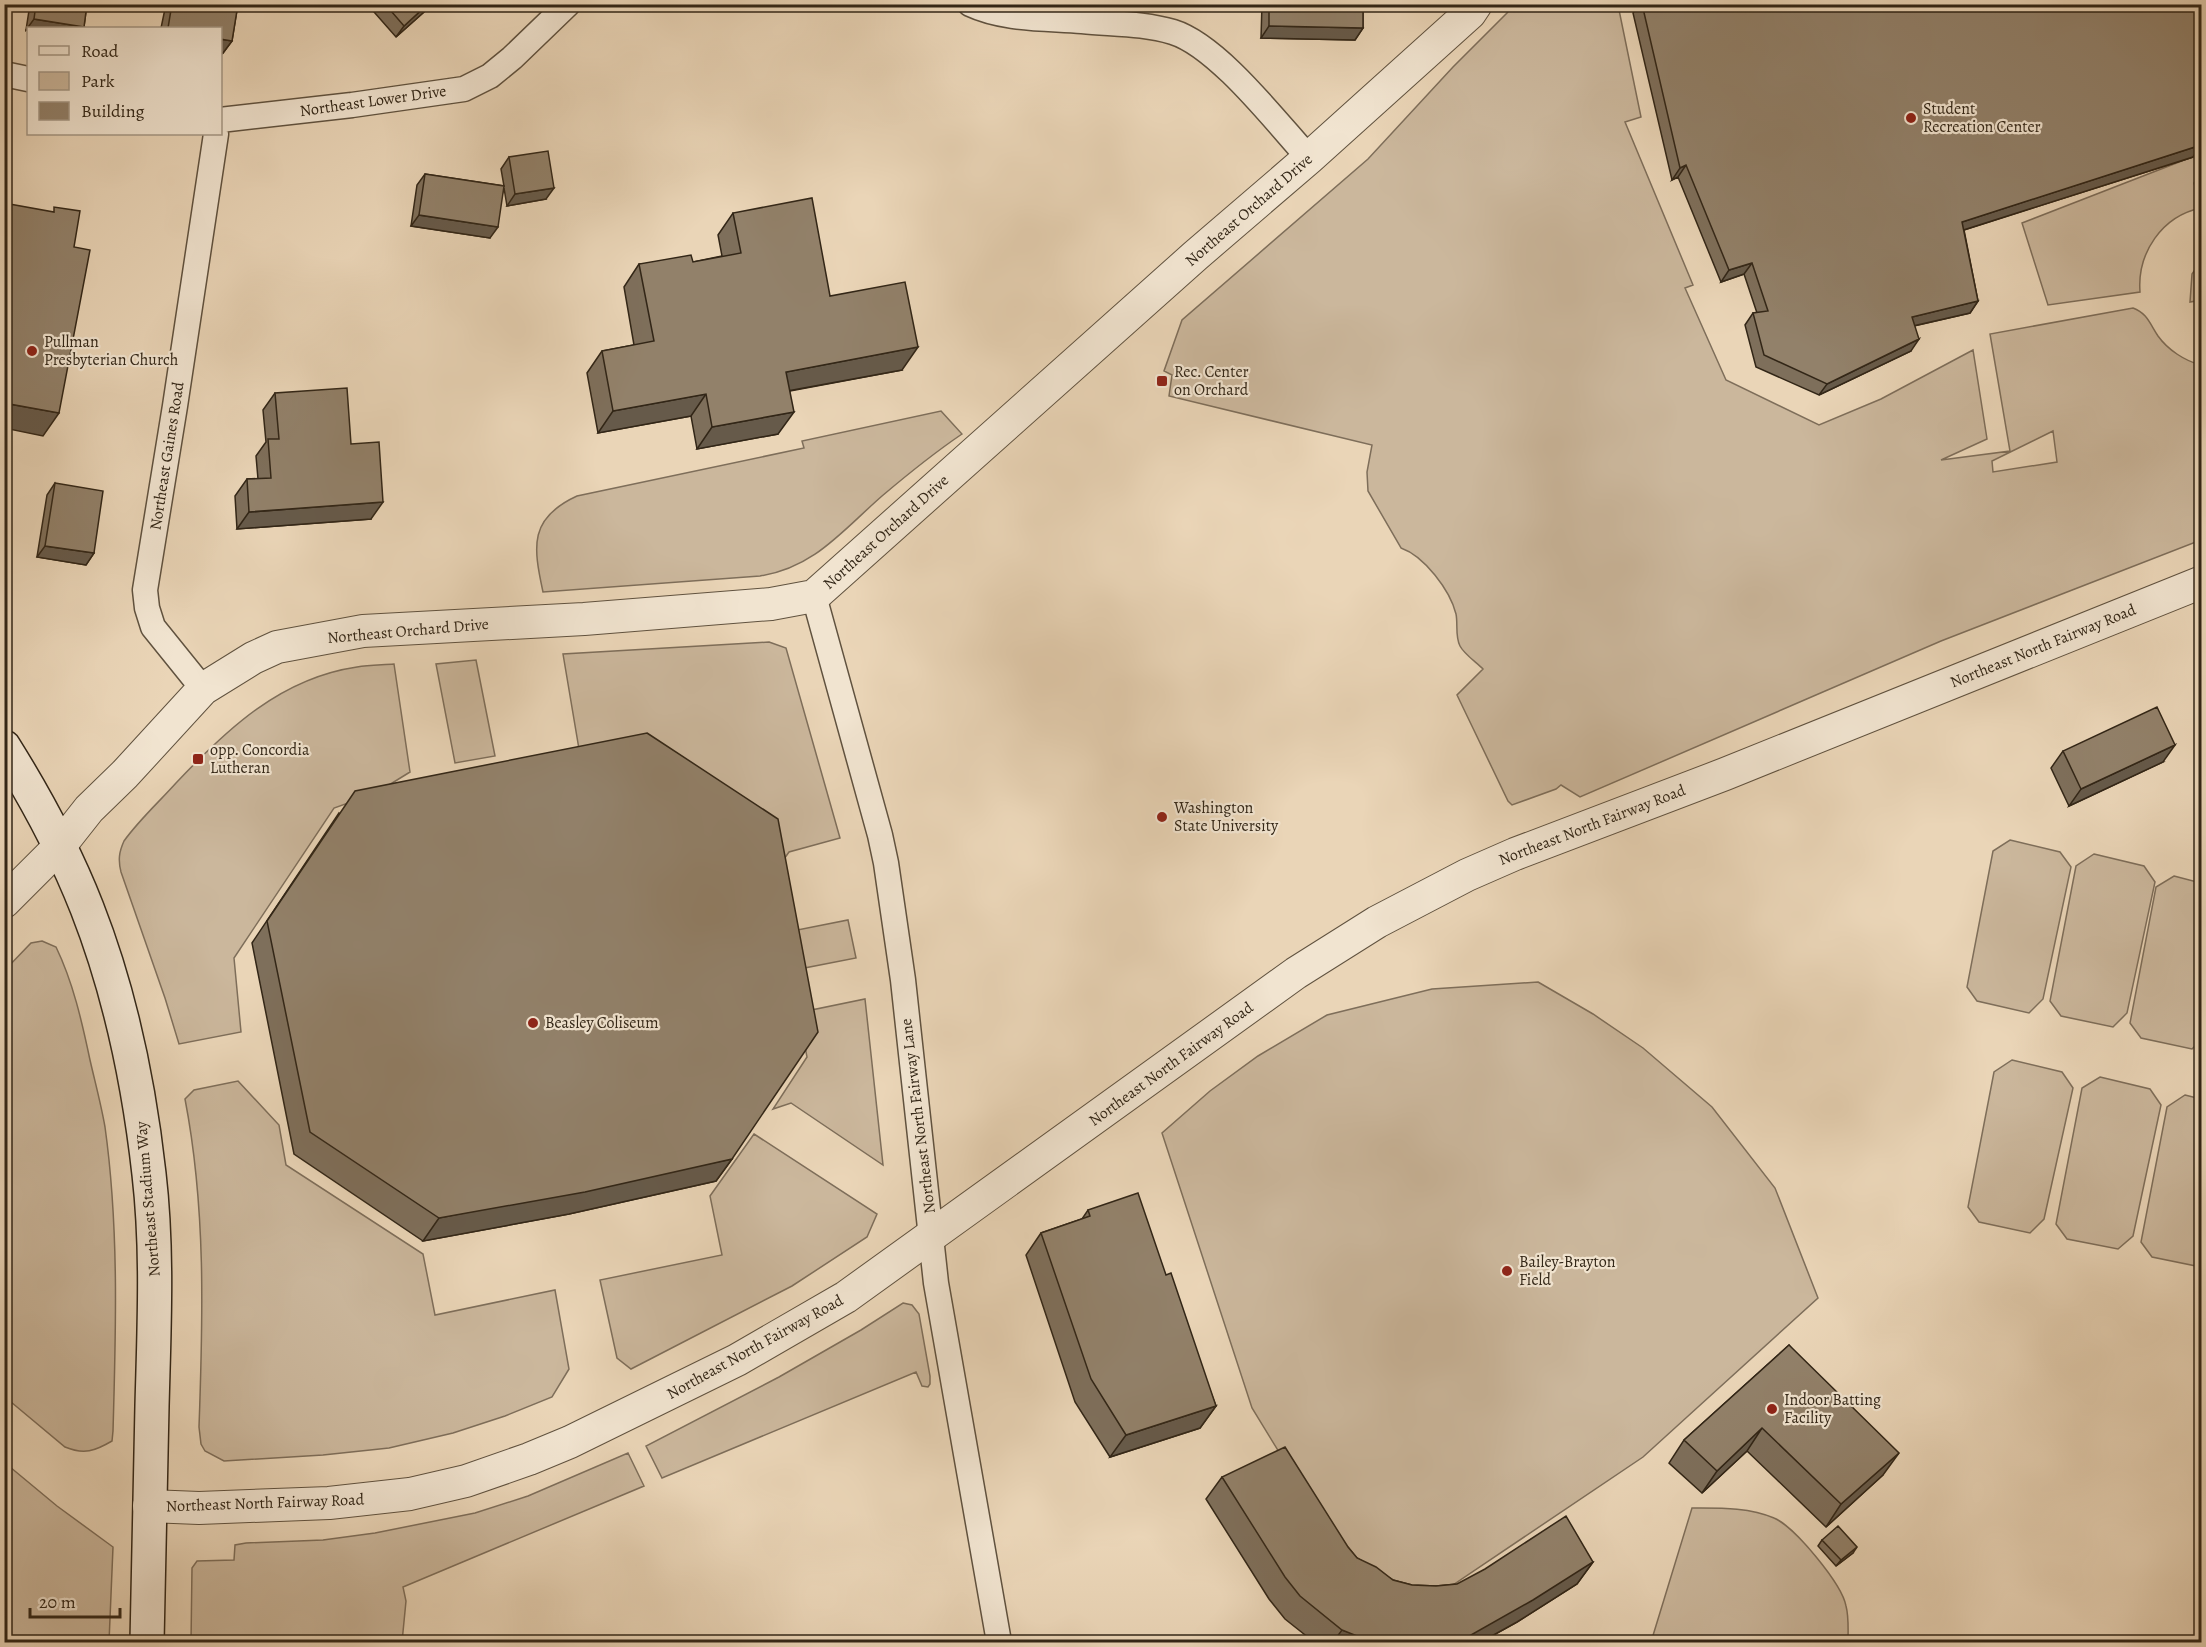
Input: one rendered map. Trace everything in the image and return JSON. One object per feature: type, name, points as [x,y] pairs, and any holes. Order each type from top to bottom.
[{"type":"main road","name":"Northeast Stadium Way","points":[[4,747],[29,786],[87,908],[113,987],[143,1126],[150,1176],[156,1276],[147,1642]]},
{"type":"street","name":"Northeast Lower Drive","points":[[222,120],[352,105],[464,88],[490,76],[568,4]]},
{"type":"street","points":[[970,4],[987,12],[1015,16],[1136,26],[1174,33],[1208,51],[1309,158]]},
{"type":"street","name":"Northeast Orchard Drive","points":[[4,902],[59,847],[89,809],[125,774],[203,689],[253,658],[277,647],[363,631],[771,604],[814,596],[1195,256],[1309,158],[1470,13],[1476,4]]},
{"type":"street","points":[[4,74],[27,79]]},
{"type":"street","name":"Northeast Gaines Road","points":[[203,689],[153,627],[147,608],[145,590],[216,135]]},
{"type":"street","name":"Northeast North Fairway Road","points":[[149,1506],[199,1508],[329,1503],[410,1494],[466,1481],[570,1442],[737,1360],[846,1297],[1296,973],[1377,922],[1467,875],[1515,854],[1725,774],[2202,582]]},
{"type":"street","name":"Northeast North Fairway Lane","points":[[814,596],[886,863],[903,980],[933,1236],[936,1283],[999,1642]]},
{"type":"green space","points":[[1514,4],[1618,5],[1641,117],[1625,122],[1693,285],[1685,288],[1726,380],[1819,425],[1881,399],[1973,350],[1987,439],[1941,460],[2010,451],[1990,334],[2133,308],[2145,316],[2158,336],[2172,350],[2183,358],[2201,365],[2201,540],[1941,641],[1580,797],[1561,785],[1556,789],[1512,805],[1457,695],[1483,669],[1460,646],[1456,614],[1442,585],[1427,566],[1410,552],[1401,548],[1368,491],[1367,472],[1372,445],[1169,396],[1172,375],[1164,371],[1182,320],[1368,159],[1453,67]],"holes":[[[2053,431],[2057,462],[1993,472],[1992,461]]]},
{"type":"green space","points":[[2201,143],[2201,181],[2194,183],[2201,208],[2175,219],[2155,238],[2143,264],[2140,292],[2048,305],[2022,223],[2192,157],[2189,147]]},
{"type":"green space","points":[[2201,261],[2201,300],[2190,302],[2192,274]]},
{"type":"green space","points":[[941,411],[962,434],[882,496],[827,546],[796,565],[760,576],[543,592],[537,561],[538,535],[550,514],[577,496],[804,448],[802,441]]},
{"type":"green space","points":[[769,642],[786,648],[840,838],[789,852],[770,879],[579,749],[563,654]]},
{"type":"green space","points":[[476,660],[495,756],[455,763],[436,664]]},
{"type":"green space","points":[[394,664],[410,772],[376,793],[334,808],[234,958],[241,1032],[179,1044],[121,872],[120,856],[124,841],[195,763],[257,709],[304,682],[329,673],[362,666]]},
{"type":"green space","points":[[2010,840],[2060,852],[2071,867],[2043,999],[2029,1013],[1977,1001],[1967,987],[1993,851]]},
{"type":"green space","points":[[2094,854],[2144,866],[2155,882],[2127,1013],[2113,1027],[2061,1016],[2050,1001],[2076,866]]},
{"type":"green space","points":[[2174,876],[2201,883],[2201,1040],[2192,1049],[2141,1038],[2130,1023],[2156,887]]},
{"type":"green space","points":[[848,920],[856,958],[794,970],[787,932]]},
{"type":"green space","points":[[42,941],[56,947],[72,988],[80,1017],[102,1110],[113,1202],[115,1355],[112,1441],[95,1449],[84,1451],[65,1447],[5,1397],[5,970],[31,943]]},
{"type":"green space","name":"Bailey-Brayton Field","points":[[1538,982],[1593,1014],[1643,1048],[1712,1107],[1775,1188],[1818,1298],[1643,1457],[1438,1595],[1355,1576],[1252,1408],[1162,1133],[1210,1091],[1258,1056],[1327,1015],[1432,989]]},
{"type":"green space","points":[[865,999],[883,1165],[791,1103],[773,1109],[807,1057],[800,1020],[802,1012]]},
{"type":"green space","points":[[2012,1060],[2062,1072],[2073,1088],[2044,1219],[2030,1233],[1979,1222],[1968,1207],[1994,1072]]},
{"type":"green space","points":[[2100,1077],[2150,1089],[2161,1105],[2133,1236],[2118,1249],[2067,1239],[2056,1224],[2082,1088]]},
{"type":"green space","points":[[238,1081],[279,1125],[286,1165],[423,1254],[435,1315],[555,1290],[569,1369],[552,1397],[453,1433],[389,1448],[224,1461],[205,1451],[201,1444],[199,1427],[202,1304],[200,1222],[192,1140],[185,1099],[194,1090]]},
{"type":"green space","points":[[2185,1095],[2201,1099],[2201,1267],[2152,1257],[2141,1242],[2167,1107]]},
{"type":"green space","points":[[754,1134],[877,1214],[867,1237],[792,1286],[631,1369],[617,1358],[600,1280],[722,1255],[710,1196]]},
{"type":"green space","points":[[903,1303],[912,1305],[919,1314],[930,1376],[928,1387],[922,1386],[916,1372],[662,1478],[646,1446],[779,1377]]},
{"type":"green space","points":[[628,1453],[644,1486],[403,1587],[406,1601],[402,1642],[191,1642],[192,1568],[197,1561],[234,1560],[235,1545],[246,1543],[323,1540],[375,1533],[475,1513],[528,1496]]},
{"type":"green space","points":[[4,1462],[57,1506],[113,1547],[109,1642],[5,1642]]},
{"type":"green space","points":[[1692,1508],[1754,1512],[1783,1523],[1816,1557],[1843,1596],[1848,1615],[1848,1642],[1651,1642]]},
{"type":"building","points":[[36,4],[87,4],[84,27],[34,19]]},
{"type":"building","points":[[172,4],[238,4],[232,41],[222,39],[222,27],[168,27]]},
{"type":"building","points":[[385,4],[428,4],[404,26]]},
{"type":"building","points":[[1269,4],[1363,4],[1363,28],[1269,26]]},
{"type":"building","name":"Student Recreation Center","points":[[1642,4],[2202,4],[2202,134],[2197,136],[2201,145],[1962,222],[1978,301],[1912,317],[1919,339],[1827,384],[1764,355],[1753,313],[1768,311],[1752,263],[1729,270],[1686,165],[1680,168]]},
{"type":"building","points":[[548,151],[554,188],[515,194],[509,157]]},
{"type":"building","points":[[425,174],[504,186],[498,227],[419,215]]},
{"type":"building","points":[[812,198],[830,296],[905,282],[918,347],[786,372],[794,412],[712,427],[706,394],[613,411],[602,351],[654,341],[639,264],[691,255],[693,262],[741,253],[733,213]]},
{"type":"building","name":"Pullman Presbyterian Church","points":[[4,203],[54,212],[54,207],[80,211],[74,247],[90,250],[59,413],[4,403]]},
{"type":"building","points":[[347,388],[351,444],[379,442],[383,502],[249,512],[247,479],[271,478],[268,439],[279,439],[275,393]]},
{"type":"building","points":[[55,483],[103,491],[94,553],[45,546]]},
{"type":"building","points":[[2157,707],[2175,745],[2081,789],[2063,751]]},
{"type":"building","name":"Beasley Coliseum","points":[[647,733],[778,819],[818,1032],[732,1159],[585,1192],[439,1218],[310,1132],[267,921],[355,791]]},
{"type":"building","points":[[1138,1193],[1166,1275],[1171,1273],[1216,1406],[1126,1435],[1091,1379],[1041,1233],[1090,1216],[1088,1210]]},
{"type":"building","name":"Indoor Batting Facility","points":[[1789,1345],[1899,1453],[1841,1504],[1762,1428],[1717,1471],[1684,1440]]},
{"type":"building","points":[[1285,1447],[1348,1547],[1357,1558],[1376,1567],[1393,1580],[1412,1585],[1457,1584],[1485,1569],[1566,1516],[1593,1562],[1533,1600],[1464,1639],[1445,1642],[1382,1642],[1362,1638],[1342,1630],[1300,1596],[1285,1577],[1222,1477]]},
{"type":"building","points":[[1838,1526],[1857,1547],[1841,1560],[1822,1540]]},
{"type":"place","name":"Student Recreation Center","points":[[1911,118]]},
{"type":"place","name":"Pullman Presbyterian Church","points":[[32,351]]},
{"type":"place","name":"Rec. Center on Orchard","points":[[1162,381]]},
{"type":"place","name":"opp. Concordia Lutheran","points":[[198,759]]},
{"type":"place","name":"Washington State University","points":[[1162,817]]},
{"type":"place","name":"Beasley Coliseum","points":[[533,1023]]},
{"type":"place","name":"Bailey-Brayton Field","points":[[1507,1271]]},
{"type":"place","name":"Indoor Batting Facility","points":[[1772,1409]]}]
